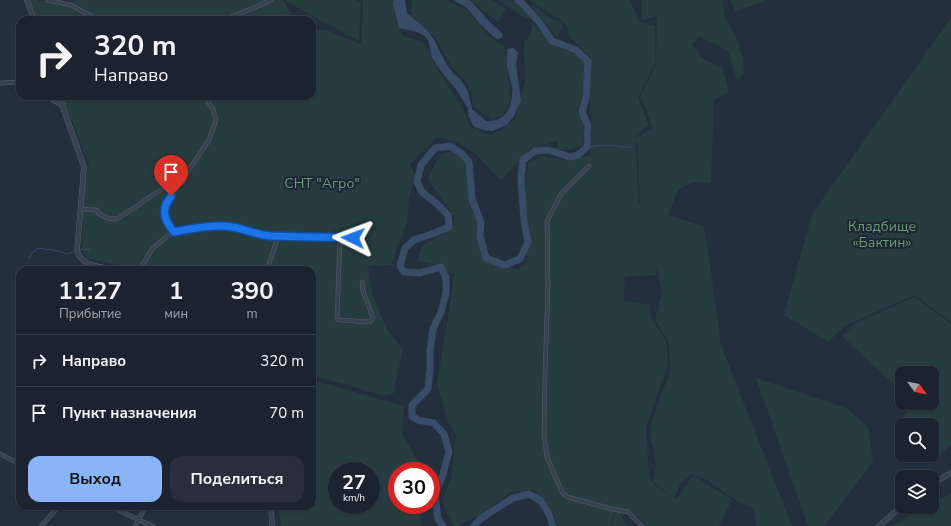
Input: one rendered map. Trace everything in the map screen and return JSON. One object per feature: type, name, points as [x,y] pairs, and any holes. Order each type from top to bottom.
[{"type":"street","points":[[27,0],[33,16]]},
{"type":"street","points":[[47,0],[71,5],[91,16]]},
{"type":"street","points":[[233,16],[271,0]]},
{"type":"street","points":[[0,83],[16,82]]},
{"type":"street","points":[[52,100],[63,106]]},
{"type":"street","points":[[61,100],[84,167],[77,250],[83,260],[96,266]]},
{"type":"street","points":[[174,232],[165,215],[166,206],[209,140],[216,120],[213,109],[207,100]]},
{"type":"street","points":[[589,166],[561,194],[547,221],[548,286],[544,435],[547,458],[562,492],[567,497],[628,512],[642,526]]},
{"type":"street","points":[[81,208],[97,210],[98,213],[107,218],[119,218],[188,171]]},
{"type":"street","points":[[142,266],[153,248],[174,232],[187,230],[212,227],[231,227],[259,234],[277,236],[353,238]]},
{"type":"street","points":[[268,266],[277,236]]},
{"type":"street","points":[[340,238],[337,319],[370,322],[372,320],[373,318],[363,291],[362,282]]},
{"type":"street","points":[[0,454],[16,462]]},
{"type":"street","points":[[939,480],[951,473]]},
{"type":"street","points":[[41,526],[55,510]]},
{"type":"street","points":[[118,510],[153,526]]},
{"type":"street","points":[[135,526],[144,510]]},
{"type":"street","points":[[270,510],[272,526]]},
{"type":"street","points":[[878,526],[895,512]]},
{"type":"green space","points":[[38,0],[68,6],[75,0],[283,0],[293,16],[35,16],[30,1]]},
{"type":"green space","points":[[284,0],[356,0],[361,3],[359,41],[316,17],[316,16],[313,16]]},
{"type":"green space","name":"СНТ \"Агро\"","points":[[362,0],[394,0],[395,19],[402,35],[425,44],[436,67],[463,109],[471,127],[490,135],[503,129],[516,118],[525,81],[524,43],[530,35],[532,23],[559,49],[575,52],[585,62],[584,97],[576,110],[586,127],[582,145],[570,150],[556,149],[558,141],[530,148],[501,181],[477,155],[459,143],[437,137],[410,164],[415,176],[409,198],[407,224],[391,265],[368,266],[373,297],[387,329],[403,350],[393,394],[386,396],[316,376],[316,266],[122,266],[87,258],[82,250],[83,188],[89,165],[62,100],[316,100],[316,30],[328,31],[361,44]]},
{"type":"green space","points":[[412,0],[446,0],[467,11],[491,38],[505,46],[511,99],[502,116],[493,119],[473,106],[470,86],[451,66],[437,40],[411,15]]},
{"type":"green space","points":[[470,0],[492,0],[506,9],[498,22]]},
{"type":"green space","points":[[497,0],[511,0],[519,4],[532,18],[530,19],[522,16]]},
{"type":"green space","points":[[529,0],[630,0],[639,21],[655,26],[655,63],[638,98],[649,125],[636,135],[636,138],[652,128],[647,111],[640,97],[656,64],[657,15],[642,21],[642,0],[723,0],[724,16],[737,39],[743,59],[744,73],[737,81],[728,51],[699,36],[692,45],[702,58],[723,69],[729,92],[714,100],[711,183],[693,182],[678,190],[668,215],[704,227],[721,345],[792,526],[756,526],[753,509],[734,499],[705,479],[692,474],[680,484],[675,498],[677,499],[693,475],[732,500],[719,526],[646,526],[638,516],[620,513],[627,526],[612,526],[615,514],[617,513],[614,513],[611,526],[558,526],[554,514],[533,489],[511,492],[481,514],[457,526],[454,526],[442,501],[451,479],[456,436],[448,422],[437,384],[454,274],[431,264],[417,261],[421,247],[452,228],[455,218],[428,179],[439,155],[452,151],[466,162],[469,183],[479,220],[483,259],[518,270],[527,262],[525,200],[528,163],[542,156],[569,161],[591,155],[592,126],[589,100],[591,58],[570,37],[566,24]],"holes":[[[636,141],[638,148],[640,204],[638,202]],[[656,265],[662,292],[655,320],[669,342],[670,372],[652,420],[650,437],[656,465],[653,482],[673,497],[655,486],[649,475],[646,428],[668,365],[666,342],[651,317],[650,305],[624,301],[625,277],[656,275]]]},
{"type":"green space","points":[[731,0],[767,0],[735,12]]},
{"type":"green space","points":[[533,5],[554,20],[561,22],[563,29],[556,36],[531,6]]},
{"type":"green space","name":"Кладбище «Бактин»","points":[[951,18],[951,322],[915,295],[844,326],[829,342],[784,315],[812,214]]},
{"type":"green space","points":[[915,297],[951,324],[951,445],[939,455],[939,418],[903,418],[908,410],[939,410],[939,366],[895,366],[895,385],[842,336],[856,323]]},
{"type":"green space","points":[[756,378],[846,408],[868,427],[873,461],[824,526],[808,526]]},
{"type":"green space","points":[[316,381],[404,406],[402,435],[418,462],[388,462],[388,514],[420,514],[421,526],[281,526],[279,510],[316,510]]},
{"type":"green space","points":[[951,494],[951,526],[893,526],[913,514],[939,514],[939,500]]},
{"type":"water","points":[[394,0],[405,0],[407,13],[427,30],[435,41],[447,65],[465,86],[472,109],[486,121],[501,118],[505,115],[509,107],[512,89],[507,68],[508,49],[513,48],[518,52],[516,64],[521,100],[514,116],[507,125],[492,131],[474,127],[468,115],[468,108],[465,103],[457,90],[434,61],[429,43],[425,36],[410,30],[399,28],[393,5]]},
{"type":"water","points":[[453,0],[469,0],[472,2],[500,31],[503,35],[501,38],[495,38],[479,23],[466,7]]},
{"type":"waterway","points":[[443,526],[438,519],[435,494],[442,477],[449,452],[444,434],[434,423],[418,420],[412,416],[412,405],[428,389],[433,329],[441,312],[446,293],[446,278],[441,267],[420,273],[404,272],[400,266],[405,248],[414,240],[449,227],[448,215],[422,192],[417,182],[421,165],[435,148],[450,146],[462,154],[469,162],[472,199],[481,222],[480,236],[486,258],[505,265],[520,259],[528,242],[524,221],[521,178],[523,160],[535,151],[548,150],[570,157],[578,155],[587,147],[588,126],[582,112],[586,98],[588,61],[576,50],[552,41],[540,23],[518,0]]},
{"type":"waterway","points":[[587,147],[604,145],[632,147]]},
{"type":"waterway","points":[[29,258],[38,248],[67,254],[73,252]]},
{"type":"waterway","points":[[80,250],[90,250]]},
{"type":"waterway","points":[[474,526],[480,519],[513,498],[529,494],[541,501],[549,514],[553,526]]},
{"type":"route","points":[[171,196],[166,206],[165,215],[174,232],[219,226],[231,227],[270,236],[353,238]]}]
